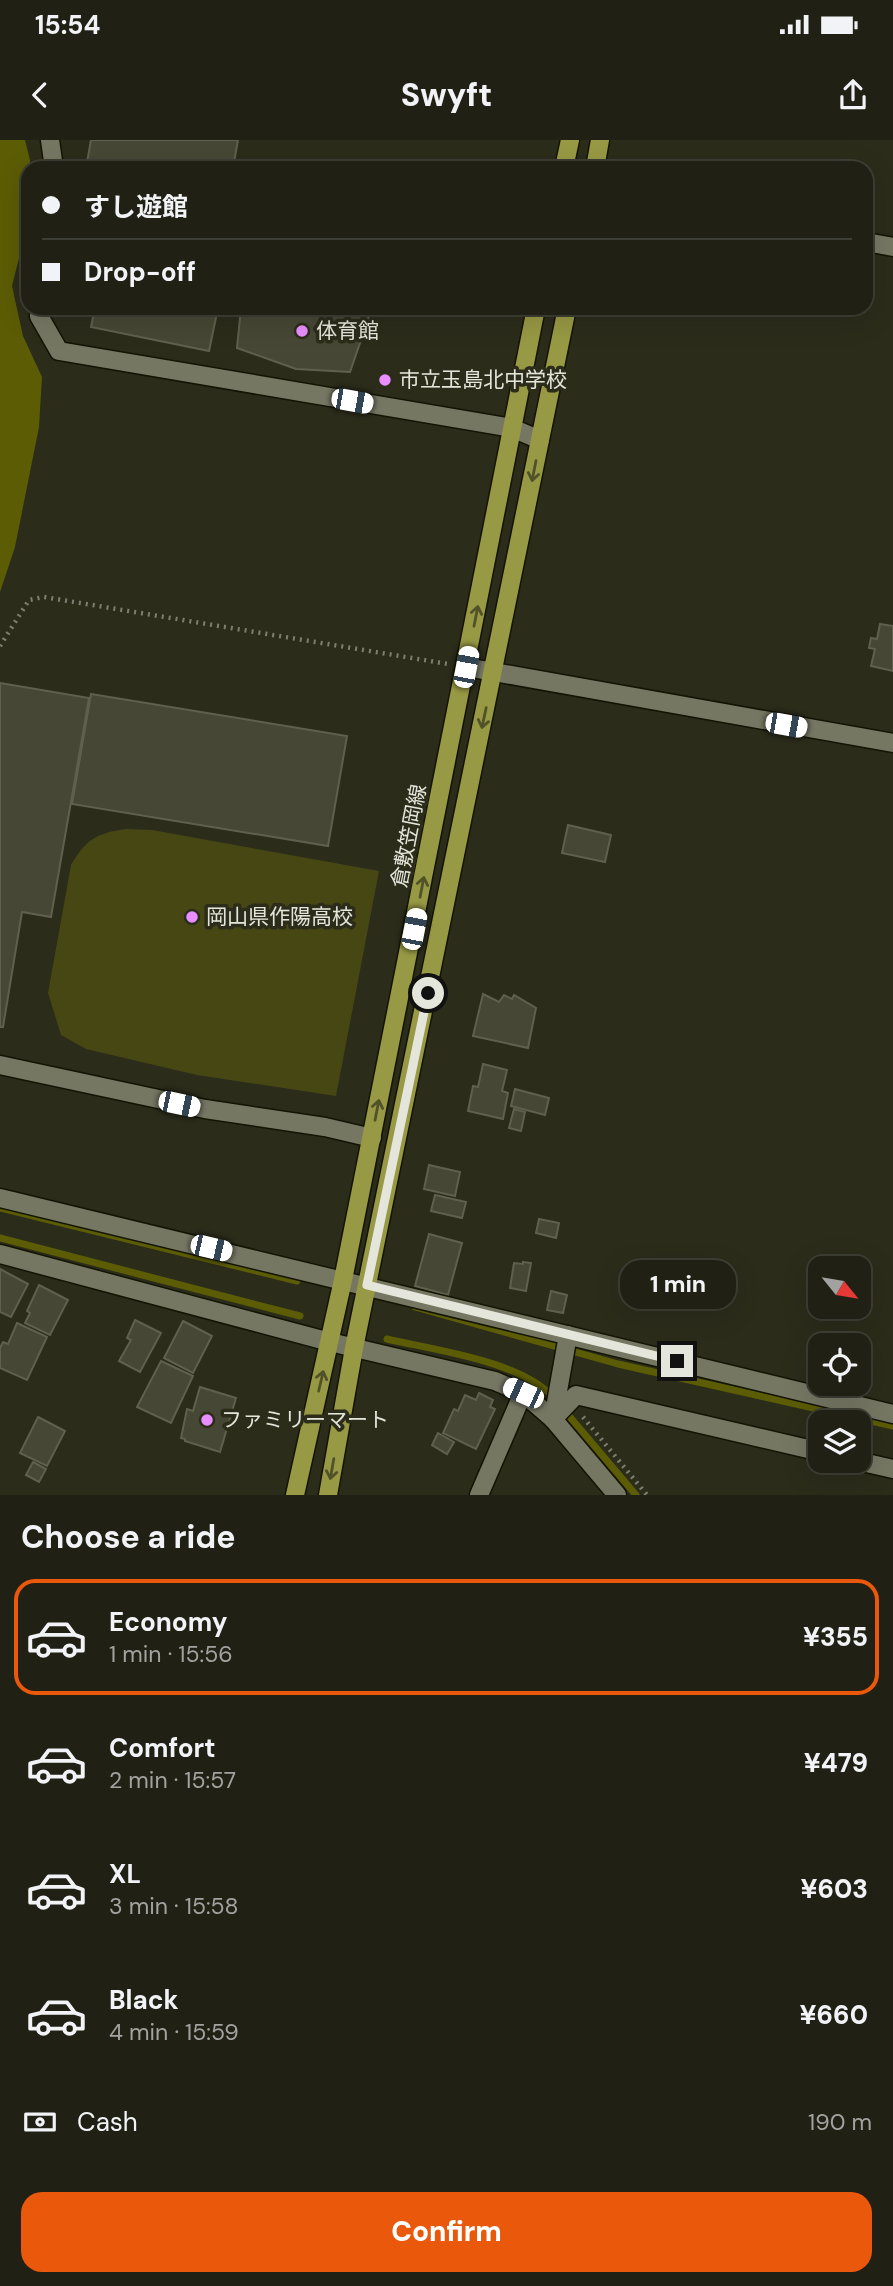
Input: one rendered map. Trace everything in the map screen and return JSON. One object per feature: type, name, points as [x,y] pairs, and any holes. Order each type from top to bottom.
[{"type":"main road","points":[[566,161],[570,140]]},
{"type":"main road","points":[[596,161],[600,140]]},
{"type":"main road","name":"倉敷笠岡線","points":[[295,1495],[372,1138],[535,315]]},
{"type":"main road","points":[[328,1495],[354,1348],[566,315]]},
{"type":"street","points":[[50,140],[53,161]]},
{"type":"street","points":[[873,243],[893,247]]},
{"type":"street","points":[[39,315],[58,351],[512,428],[540,440]]},
{"type":"street","points":[[466,667],[493,674],[893,743]]},
{"type":"street","points":[[0,1065],[205,1109],[325,1127],[372,1138]]},
{"type":"street","points":[[0,1198],[893,1414]]},
{"type":"street","points":[[0,1254],[330,1342],[495,1381],[523,1393],[554,1419],[617,1495]]},
{"type":"street","points":[[554,1419],[568,1335]]},
{"type":"street","points":[[479,1495],[523,1393]]},
{"type":"street","points":[[554,1419],[576,1395],[808,1449]]},
{"type":"street","points":[[871,1464],[893,1469]]},
{"type":"path","points":[[0,646],[29,600],[44,597],[466,667]]},
{"type":"path","points":[[570,1402],[647,1495]]},
{"type":"shaded area","points":[[0,140],[25,140],[30,161],[21,161],[21,250],[12,286],[23,336],[42,377],[39,427],[15,547],[0,592]]},
{"type":"shaded area","points":[[126,829],[152,830],[379,871],[336,1096],[197,1075],[86,1049],[61,1035],[48,993],[71,865],[93,839]]},
{"type":"building","points":[[91,140],[238,140],[234,161],[87,161]]},
{"type":"building","points":[[94,315],[217,315],[209,351],[91,327]]},
{"type":"building","name":"体育館","points":[[240,315],[370,315],[350,372],[296,369],[237,348]]},
{"type":"building","points":[[880,624],[893,626],[893,671],[871,666],[875,649],[869,648],[871,638],[877,639]]},
{"type":"building","points":[[0,683],[89,698],[51,917],[22,912],[3,1027],[0,1027]]},
{"type":"building","points":[[91,694],[347,736],[328,846],[72,804]]},
{"type":"building","points":[[568,825],[611,835],[605,862],[562,853]]},
{"type":"building","points":[[483,994],[499,1002],[504,995],[512,999],[514,995],[536,1008],[528,1048],[473,1036]]},
{"type":"building","points":[[483,1064],[507,1070],[502,1091],[508,1093],[503,1119],[468,1111],[473,1086],[478,1087]]},
{"type":"building","points":[[515,1089],[549,1098],[545,1115],[511,1106]]},
{"type":"building","points":[[514,1109],[525,1112],[521,1131],[509,1128]]},
{"type":"building","points":[[429,1165],[460,1172],[455,1196],[424,1189]]},
{"type":"building","points":[[435,1195],[466,1202],[462,1218],[431,1211]]},
{"type":"building","points":[[539,1219],[559,1223],[556,1238],[536,1233]]},
{"type":"building","points":[[429,1234],[462,1243],[448,1295],[415,1286]]},
{"type":"building","points":[[514,1263],[531,1263],[526,1291],[510,1288]]},
{"type":"building","points":[[0,1269],[28,1284],[11,1317],[0,1312]]},
{"type":"building","points":[[39,1285],[68,1300],[50,1335],[25,1323],[30,1313],[27,1311]]},
{"type":"building","points":[[551,1291],[567,1295],[563,1313],[547,1310]]},
{"type":"building","points":[[135,1320],[161,1333],[140,1372],[119,1361],[131,1340],[127,1338]]},
{"type":"building","points":[[183,1321],[212,1336],[193,1373],[164,1358]]},
{"type":"building","points":[[17,1323],[47,1337],[27,1380],[0,1368],[0,1348],[3,1342],[8,1344]]},
{"type":"building","points":[[161,1361],[193,1376],[171,1423],[137,1407]]},
{"type":"building","name":"ファミリーマート","points":[[200,1387],[236,1398],[220,1452],[181,1438],[187,1409],[193,1411]]},
{"type":"building","points":[[479,1393],[493,1400],[490,1407],[495,1409],[476,1449],[443,1433],[454,1409],[458,1411],[465,1395],[476,1400]]},
{"type":"building","points":[[38,1417],[65,1431],[47,1466],[20,1453]]},
{"type":"building","points":[[438,1433],[454,1442],[447,1454],[432,1445]]},
{"type":"building","points":[[33,1462],[46,1469],[39,1482],[26,1475]]},
{"type":"waterway","points":[[0,1208],[297,1281]]},
{"type":"waterway","points":[[0,1238],[300,1316]]},
{"type":"waterway","points":[[415,1307],[618,1364],[893,1426]]},
{"type":"waterway","points":[[387,1339],[499,1366],[540,1385],[554,1398]]},
{"type":"waterway","points":[[564,1410],[636,1495]]},
{"type":"place","name":"体育館","points":[[302,331]]},
{"type":"place","name":"市立玉島北中学校","points":[[385,380]]},
{"type":"place","name":"岡山県作陽高校","points":[[192,917]]},
{"type":"place","name":"ファミリーマート","points":[[207,1420]]},
{"type":"route","points":[[428,993],[367,1285],[677,1361]]}]
